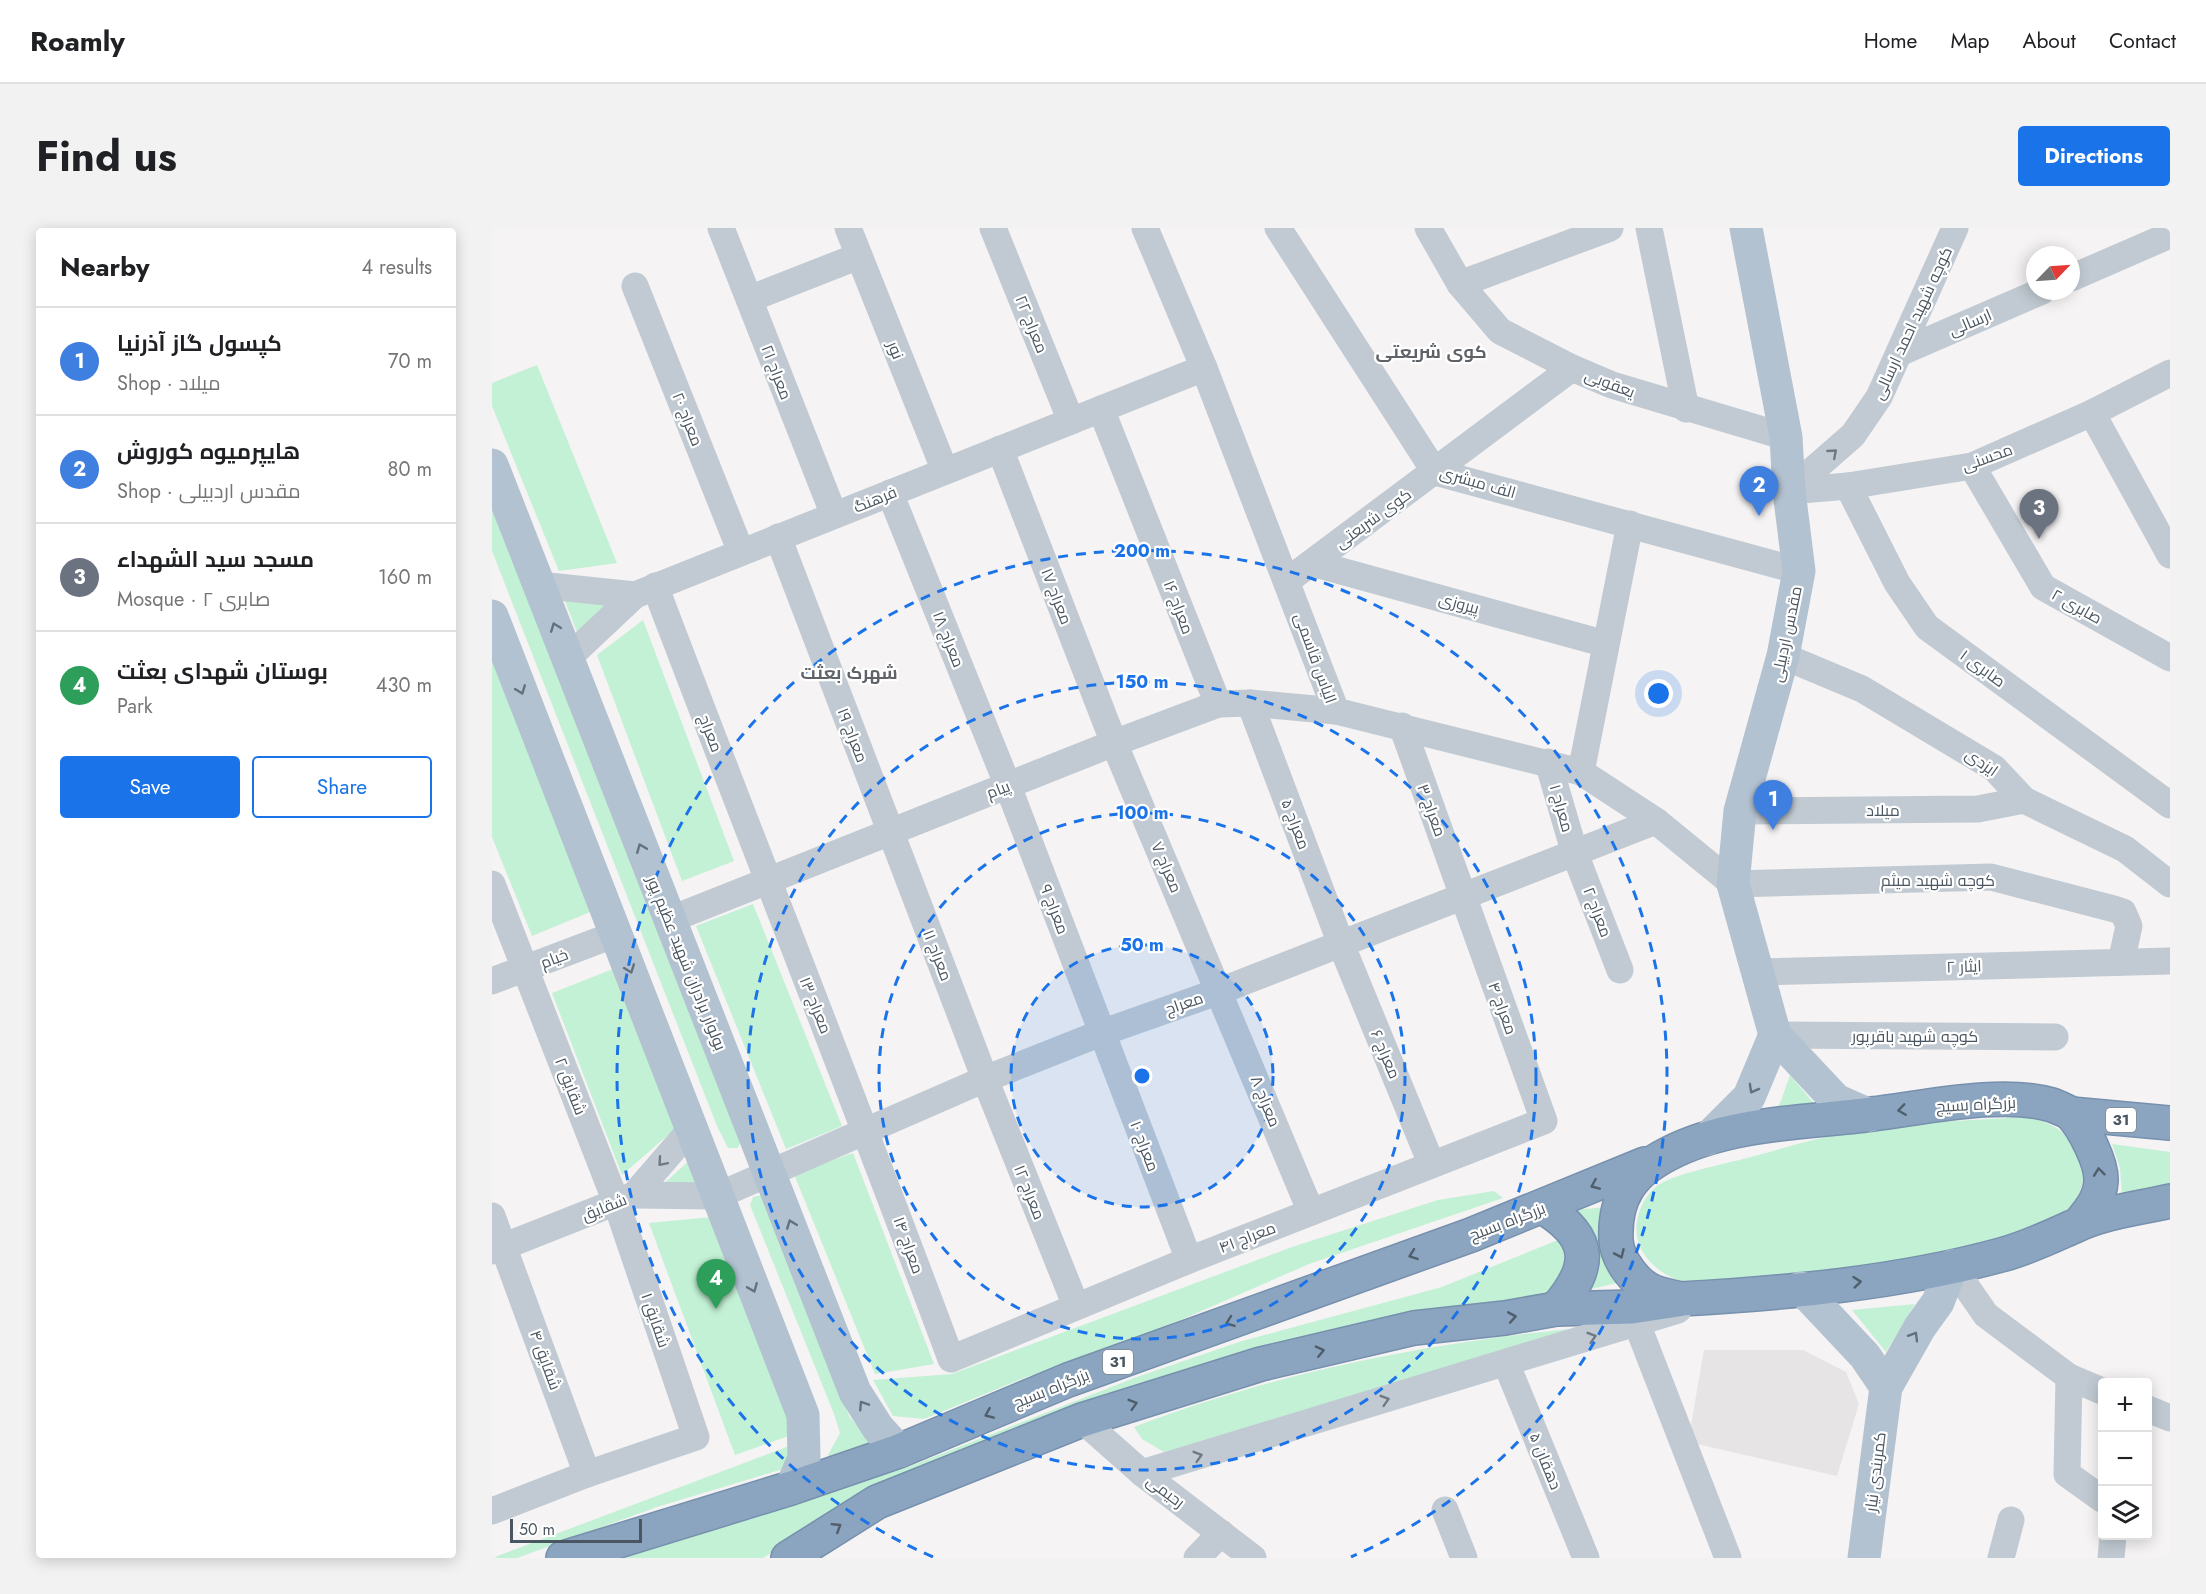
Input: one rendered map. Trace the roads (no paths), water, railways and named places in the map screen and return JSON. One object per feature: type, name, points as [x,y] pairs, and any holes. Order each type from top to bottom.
[{"type":"highway","name":"بزرگراه بسیج","points":[[563,1558],[791,1488],[899,1451],[1068,1380],[1543,1207],[1707,1139],[1763,1127],[1940,1105],[2013,1100],[2052,1105],[2072,1114],[2170,1123]]},
{"type":"highway","points":[[2072,1114],[2098,1160],[2101,1180],[2095,1204],[2079,1224]]},
{"type":"highway","name":"بزرگراه بسیج","points":[[1668,1154],[1647,1168],[1625,1189],[1615,1216],[1616,1246],[1629,1273],[1652,1292],[1681,1299]]},
{"type":"highway","name":"بزرگراه بسیج","points":[[788,1558],[877,1502],[1082,1420],[1261,1365],[1414,1328],[1505,1318],[1556,1309],[1632,1307],[1681,1299],[1872,1280],[1952,1266],[2020,1249],[2079,1224],[2170,1201]]},
{"type":"highway","points":[[1543,1207],[1561,1218],[1576,1236],[1584,1263],[1575,1287],[1556,1309]]},
{"type":"main road","name":"مقدس اردبیلی","points":[[1746,228],[1786,437],[1789,491],[1799,571],[1783,656],[1740,811],[1733,884],[1759,972],[1774,1035]]},
{"type":"main road","name":"بولوار برادران شهید عظیم‌ پور","points":[[492,465],[855,1392],[878,1428],[899,1451]]},
{"type":"main road","points":[[492,616],[803,1415],[804,1458],[791,1488]]},
{"type":"main road","points":[[1707,1139],[1749,1097],[1774,1035],[1836,1100],[1870,1114]]},
{"type":"main road","points":[[1801,1288],[1865,1356],[1886,1387],[1938,1302],[1952,1266]]},
{"type":"main road","name":"کمربندی نیار","points":[[1864,1558],[1886,1387]]},
{"type":"street","name":"معراج ۲۱","points":[[721,228],[834,515]]},
{"type":"street","name":"معراج ۲۲","points":[[993,228],[1071,421]]},
{"type":"street","name":"الیاس قاسمی","points":[[1144,228],[1204,368],[1336,711],[1581,772],[1656,821],[1733,884]]},
{"type":"street","name":"الف مبشری","points":[[1278,228],[1435,472],[1799,571]]},
{"type":"street","name":"یعقوبی","points":[[1428,228],[1460,284],[1500,331],[1572,368],[1686,410],[1786,437]]},
{"type":"street","points":[[1460,284],[1568,235],[1610,228]]},
{"type":"street","points":[[1649,228],[1686,410]]},
{"type":"street","name":"کوچه شهید احمد ارسالی","points":[[1789,491],[1853,435],[1879,397],[1955,228]]},
{"type":"street","points":[[2080,274],[2170,235]]},
{"type":"street","points":[[749,299],[854,236]]},
{"type":"street","name":"نور","points":[[854,236],[945,471]]},
{"type":"street","name":"معراج ۲۰","points":[[635,286],[741,552]]},
{"type":"street","name":"ارسالی","points":[[1899,353],[2026,298]]},
{"type":"street","name":"فرهنگ","points":[[538,585],[645,591],[1204,368]]},
{"type":"street","name":"کوی شریعتی","points":[[1287,581],[1572,368]]},
{"type":"street","name":"محسنی","points":[[1789,491],[1848,486],[1972,466],[2092,413],[2170,372]]},
{"type":"street","name":"معراج ۱۶","points":[[1101,409],[1218,704]]},
{"type":"street","points":[[2092,413],[2170,555]]},
{"type":"street","name":"معراج ۱۷","points":[[1000,449],[1114,743]]},
{"type":"street","name":"صابری ۲","points":[[1972,466],[2043,587],[2170,658]]},
{"type":"street","name":"صابری ۱","points":[[1848,486],[1897,583],[1928,627],[2170,805]]},
{"type":"street","name":"معراج ۱۸","points":[[890,493],[1008,786]]},
{"type":"street","points":[[1581,772],[1630,524]]},
{"type":"street","name":"معراج ۱۹","points":[[778,537],[890,832]]},
{"type":"street","name":"پیروزی","points":[[1312,563],[1606,644]]},
{"type":"street","points":[[567,659],[645,591]]},
{"type":"street","name":"معراج","points":[[645,591],[766,880]]},
{"type":"street","name":"ایزدی","points":[[1783,656],[1872,695],[1994,768],[2024,800],[2125,849],[2170,884]]},
{"type":"street","name":"پیام","points":[[669,920],[1218,704],[1250,703],[1336,711]]},
{"type":"street","name":"معراج ۵","points":[[1250,703],[1341,944]]},
{"type":"street","name":"معراج ۳","points":[[1402,726],[1462,895]]},
{"type":"street","name":"معراج ۷","points":[[1114,743],[1220,991]]},
{"type":"street","name":"معراج ۱","points":[[1548,762],[1575,854]]},
{"type":"street","name":"معراج ۹","points":[[1008,786],[1101,1033]]},
{"type":"street","name":"میلاد","points":[[1740,811],[1978,809],[2024,800]]},
{"type":"street","name":"معراج","points":[[717,1196],[985,1079],[1101,1033],[1220,991],[1656,821]]},
{"type":"street","name":"معراج ۱۱","points":[[890,832],[985,1079]]},
{"type":"street","name":"معراج ۲","points":[[1575,854],[1620,970]]},
{"type":"street","name":"کوچه شهید میثم","points":[[1733,884],[1991,877],[2122,912],[2129,926],[2121,962]]},
{"type":"street","name":"معراج ۱۳","points":[[766,880],[866,1131]]},
{"type":"street","name":"شقایق ۲","points":[[492,884],[625,1199]]},
{"type":"street","name":"معراج ۴","points":[[1462,895],[1544,1121]]},
{"type":"street","name":"خیام","points":[[492,981],[616,933]]},
{"type":"street","name":"معراج ۶","points":[[1341,944],[1431,1163]]},
{"type":"street","name":"ایثار ۲","points":[[1759,972],[2170,961]]},
{"type":"street","name":"معراج ۸","points":[[1220,991],[1311,1212]]},
{"type":"street","name":"معراج ۱۰","points":[[1101,1033],[1189,1260]]},
{"type":"street","name":"کوچه شهید باقرپور","points":[[1774,1035],[2055,1037]]},
{"type":"street","name":"معراج ۱۲","points":[[985,1079],[1076,1306]]},
{"type":"street","name":"معراج ۴۱","points":[[951,1359],[1189,1260],[1431,1163],[1544,1121]]},
{"type":"street","name":"شقایق","points":[[498,1249],[625,1199],[691,1129]]},
{"type":"street","name":"معراج ۱۴","points":[[866,1131],[951,1359]]},
{"type":"street","points":[[625,1199],[717,1196]]},
{"type":"street","name":"شقایق ۱","points":[[587,1474],[696,1437],[625,1199]]},
{"type":"street","name":"شقایق ۴","points":[[492,1216],[498,1249],[587,1474]]},
{"type":"street","points":[[1952,1266],[1986,1315],[2069,1377],[2098,1388]]},
{"type":"street","points":[[1142,1473],[1637,1324],[1716,1297]]},
{"type":"street","points":[[1637,1324],[1728,1558]]},
{"type":"street","name":"دهقان ۵","points":[[1506,1364],[1586,1558]]},
{"type":"street","points":[[2069,1377],[2067,1474],[2098,1496]]},
{"type":"street","points":[[2152,1410],[2170,1418]]},
{"type":"street","name":"رحیمی","points":[[1082,1420],[1142,1473],[1253,1558]]},
{"type":"street","points":[[492,1511],[587,1474]]},
{"type":"street","points":[[1445,1510],[1464,1558]]},
{"type":"street","points":[[2001,1558],[2011,1520]]},
{"type":"street","points":[[1197,1558],[1221,1533]]},
{"type":"street","points":[[2111,1558],[2113,1540]]},
{"type":"place","name":"هایپرمیوه کوروش","points":[[1759,516]]},
{"type":"place","name":"مسجد سید الشهداء","points":[[2039,539]]},
{"type":"place","name":"کپسول گاز آذرنیا","points":[[1773,830]]},
{"type":"place","name":"بوستان شهدای بعثت","points":[[716,1309]]},
{"type":"district","name":"کوی شریعتی","points":[[1431,352]]},
{"type":"district","name":"شهرک بعثت","points":[[849,673]]}]
